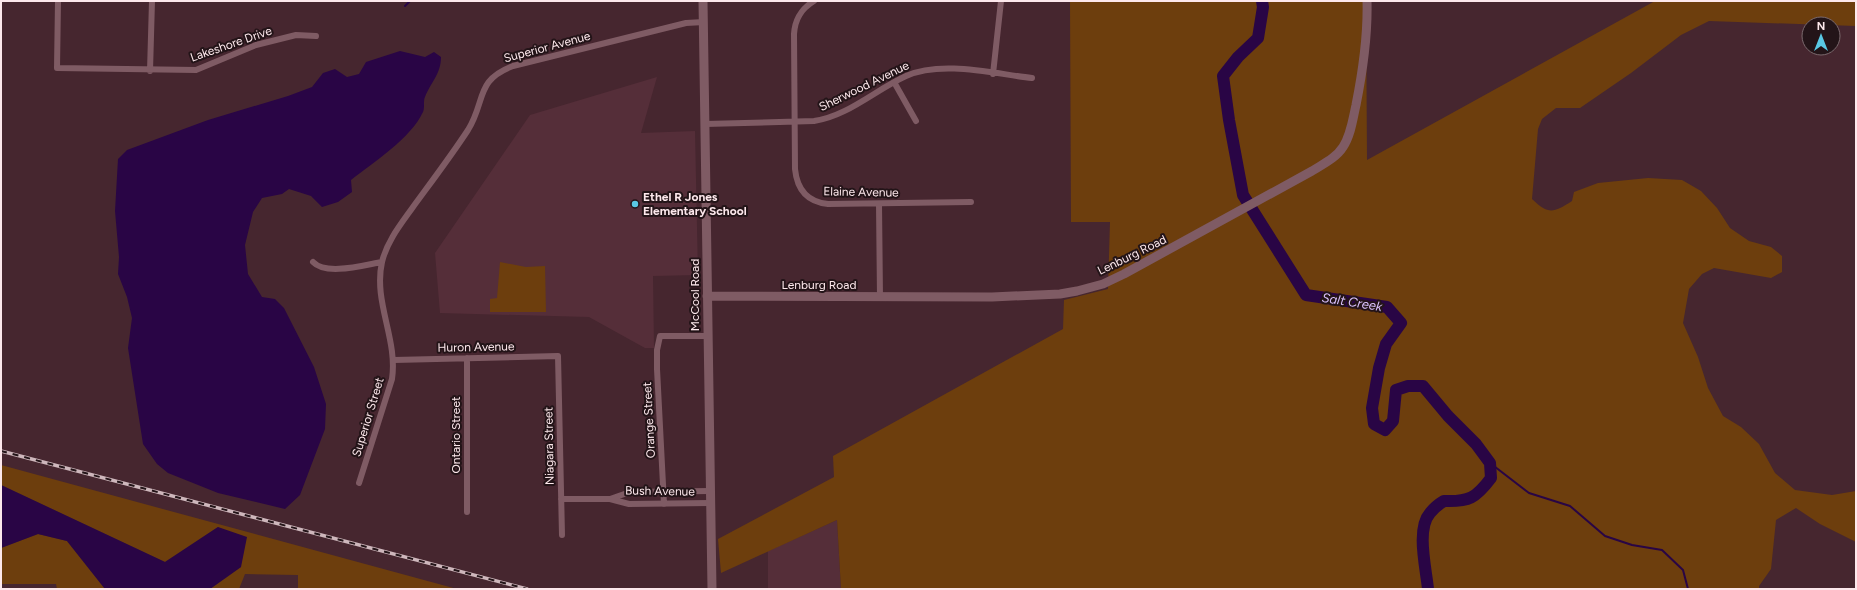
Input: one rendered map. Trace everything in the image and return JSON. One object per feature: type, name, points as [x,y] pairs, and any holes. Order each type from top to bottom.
[{"type":"street","name":"Lakeshore Drive","points":[[58,1],[57,68],[150,71],[196,70],[256,44],[296,35],[316,36]]},
{"type":"street","points":[[150,71],[152,1]]},
{"type":"street","name":"McCool Road","points":[[704,1],[707,336],[712,589]]},
{"type":"street","name":"Elaine Avenue","points":[[814,1],[806,6],[801,12],[795,27],[796,178],[803,193],[815,202],[822,204],[971,202]]},
{"type":"street","points":[[993,74],[1001,1]]},
{"type":"street","name":"Lenburg Road","points":[[707,296],[1020,296],[1060,294],[1103,284],[1269,195],[1335,156],[1344,146],[1353,117],[1362,76],[1366,47],[1367,1]]},
{"type":"street","name":"Superior Avenue","points":[[382,262],[393,235],[472,124],[485,88],[494,75],[513,66],[686,23],[704,22]]},
{"type":"street","name":"Sherwood Avenue","points":[[706,124],[814,121],[834,116],[894,82],[917,72],[938,68],[1032,78]]},
{"type":"street","points":[[894,82],[916,121]]},
{"type":"street","points":[[878,204],[880,297]]},
{"type":"street","points":[[313,262],[317,267],[331,269],[382,262]]},
{"type":"street","name":"Superior Street","points":[[359,483],[392,379],[394,360],[382,302],[380,275],[382,262]]},
{"type":"street","name":"Orange Street","points":[[664,504],[657,369],[657,350],[660,336],[707,336]]},
{"type":"street","name":"Huron Avenue","points":[[394,360],[558,356]]},
{"type":"street","name":"Niagara Street","points":[[558,356],[562,535]]},
{"type":"street","name":"Ontario Street","points":[[467,358],[467,512]]},
{"type":"street","name":"Bush Avenue","points":[[610,499],[630,492],[710,491]]},
{"type":"street","name":"Bush Avenue","points":[[561,499],[610,499],[629,504],[710,503]]},
{"type":"shaded area","points":[[1070,1],[1366,1],[1367,160],[1655,1],[1856,1],[1856,26],[1841,25],[1841,16],[1801,16],[1801,24],[1709,21],[1681,35],[1631,73],[1580,108],[1556,108],[1542,119],[1538,129],[1532,199],[1547,210],[1555,210],[1572,201],[1574,192],[1598,183],[1648,178],[1682,180],[1701,191],[1717,208],[1730,228],[1749,241],[1771,247],[1782,256],[1782,272],[1771,278],[1714,268],[1702,274],[1689,289],[1683,323],[1698,357],[1708,388],[1723,416],[1741,427],[1759,444],[1775,473],[1795,490],[1832,495],[1856,491],[1856,542],[1820,524],[1796,508],[1776,520],[1771,569],[1759,586],[1759,589],[841,589],[837,520],[721,573],[718,539],[834,477],[833,456],[1063,329],[1064,300],[1108,289],[1110,222],[1071,222]]},
{"type":"shaded area","points":[[400,51],[425,57],[434,52],[441,57],[438,73],[424,99],[423,112],[410,131],[391,149],[351,180],[352,192],[338,202],[322,207],[311,196],[289,189],[282,194],[262,198],[253,212],[245,245],[248,274],[262,297],[275,299],[284,308],[314,367],[326,404],[325,429],[300,495],[285,509],[218,493],[168,473],[157,464],[143,444],[128,348],[132,318],[127,297],[118,274],[119,257],[115,211],[118,159],[127,150],[208,120],[288,96],[312,87],[323,73],[335,69],[347,77],[359,74],[366,62]]},
{"type":"shaded area","points":[[657,77],[641,133],[695,131],[698,275],[653,276],[654,348],[645,348],[589,317],[440,313],[435,253],[530,115]]},
{"type":"shaded area","points":[[500,262],[526,267],[545,266],[546,312],[490,312],[490,299],[497,298]]},
{"type":"shaded area","points":[[1,465],[457,589],[298,589],[298,575],[245,574],[239,589],[210,589],[241,567],[218,527],[165,562],[1,485]]},
{"type":"shaded area","points":[[1,485],[165,562],[218,527],[247,537],[241,567],[210,589],[105,589],[67,541],[38,534],[1,548]]},
{"type":"shaded area","points":[[837,520],[841,589],[768,589],[768,551]]},
{"type":"shaded area","points":[[38,534],[67,541],[105,589],[57,589],[56,584],[1,584],[1,548]]},
{"type":"waterway","points":[[405,6],[410,1]]},
{"type":"waterway","name":"Salt Creek","points":[[1262,1],[1263,7],[1258,38],[1238,57],[1223,76],[1229,120],[1243,195],[1306,295],[1387,307],[1401,323],[1386,344],[1379,368],[1372,408],[1374,424],[1385,430],[1393,421],[1396,390],[1408,386],[1423,386],[1448,416],[1476,444],[1490,463],[1491,478],[1481,490],[1471,497],[1460,501],[1444,501],[1433,509],[1426,520],[1423,549],[1428,589]]},
{"type":"waterway","points":[[1490,463],[1529,493],[1570,506],[1605,536],[1632,545],[1662,550],[1683,570],[1688,589]]},
{"type":"railway","points":[[1,451],[527,589]]},
{"type":"place","name":"Ethel R Jones Elementary School","points":[[635,204]]}]
